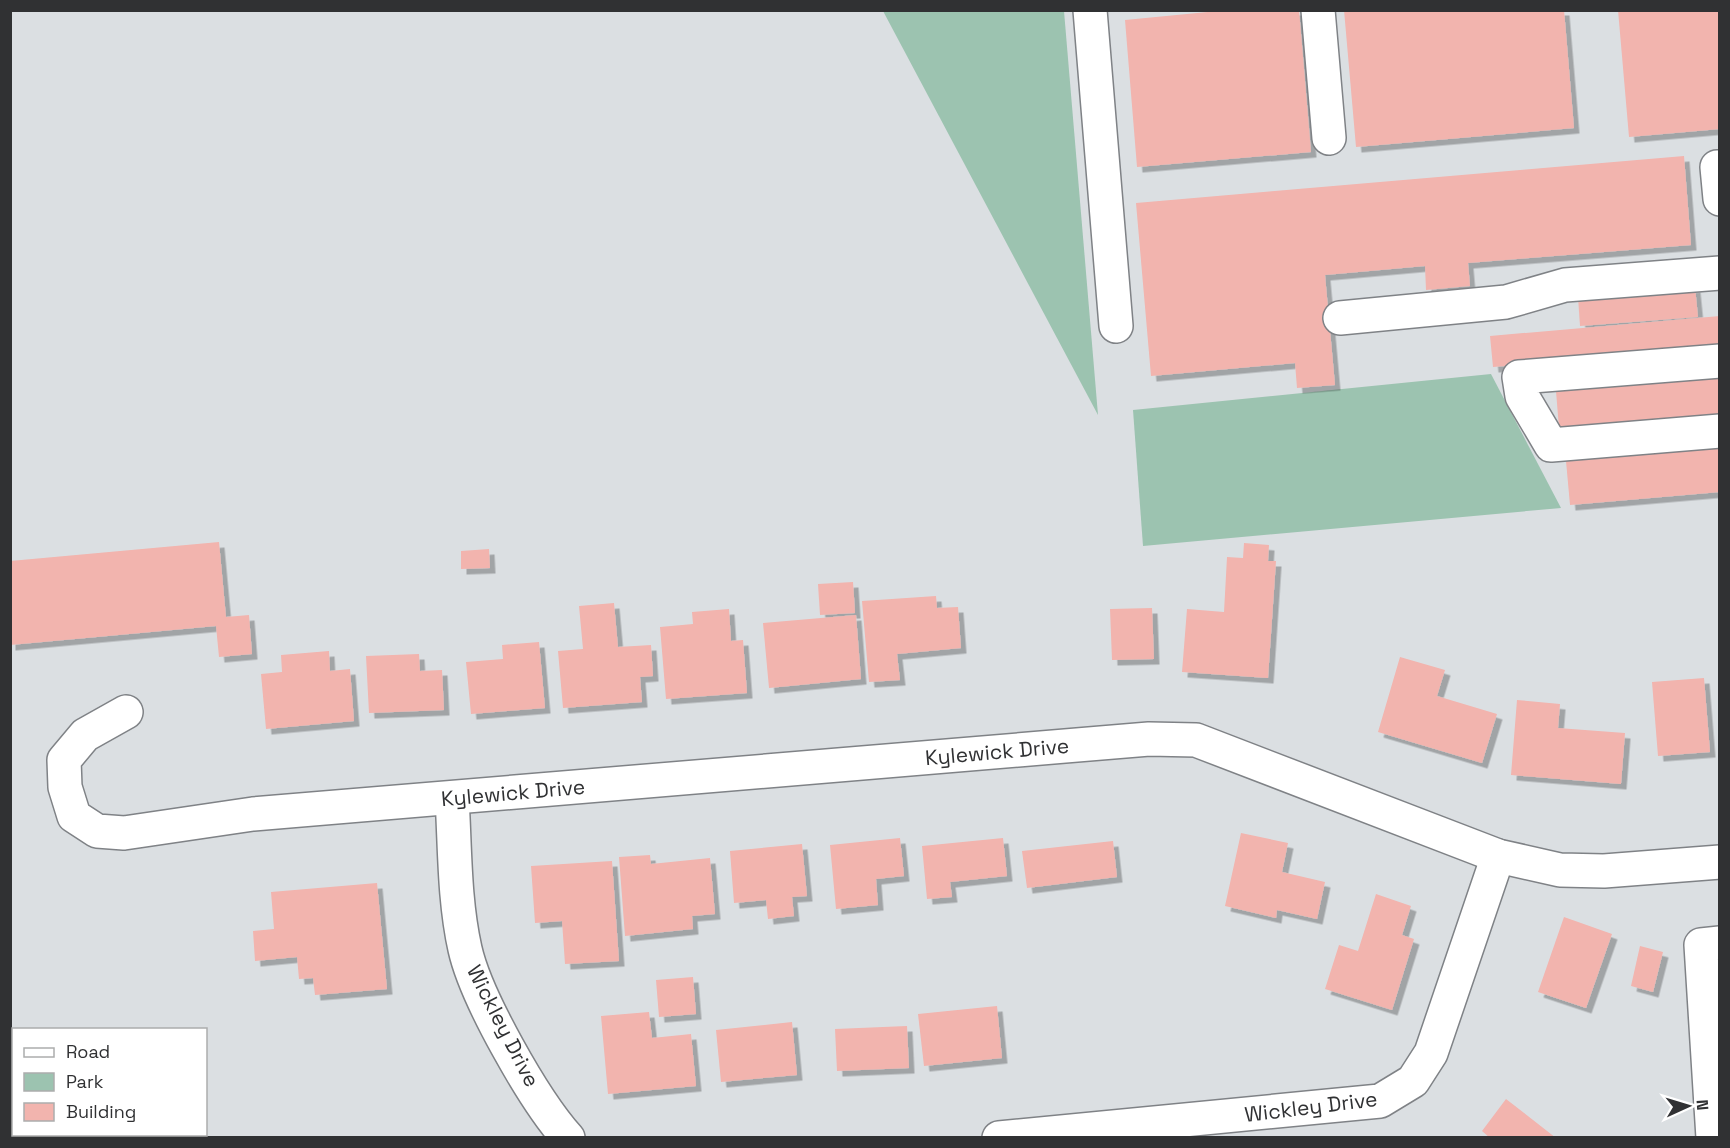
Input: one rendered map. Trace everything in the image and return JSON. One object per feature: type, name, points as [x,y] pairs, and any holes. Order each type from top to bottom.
[{"type":"street","points":[[1090,10],[1116,326]]},
{"type":"street","points":[[1318,10],[1329,138]]},
{"type":"street","points":[[1719,167],[1717,167],[1719,199]]},
{"type":"street","points":[[1340,318],[1506,302],[1565,285],[1719,273]]},
{"type":"street","points":[[1719,361],[1519,376],[1522,396],[1551,446],[1719,431]]},
{"type":"street","name":"Kylewick Drive","points":[[126,712],[85,735],[64,760],[65,786],[74,816],[97,831],[124,833],[253,814],[1149,739],[1196,740],[1498,856],[1560,870],[1604,871],[1719,862]]},
{"type":"street","name":"Wickley Drive","points":[[452,798],[457,891],[465,951],[492,1014],[550,1117],[568,1137]]},
{"type":"street","name":"Wickley Drive","points":[[999,1137],[1380,1101],[1413,1081],[1431,1053],[1498,856]]},
{"type":"street","points":[[1713,1137],[1701,945],[1719,943]]},
{"type":"green space","points":[[883,11],[1064,11],[1098,415]]},
{"type":"green space","points":[[1491,374],[1561,508],[1143,546],[1133,410]]},
{"type":"building","points":[[1228,10],[1299,10],[1311,152],[1137,167],[1125,20]]},
{"type":"building","points":[[1344,10],[1564,10],[1574,128],[1356,147]]},
{"type":"building","points":[[1618,10],[1720,10],[1720,129],[1629,137]]},
{"type":"building","points":[[1684,156],[1691,245],[1468,263],[1470,286],[1426,290],[1425,266],[1325,275],[1335,385],[1297,388],[1295,363],[1151,376],[1136,203]]},
{"type":"building","points":[[1695,287],[1698,317],[1580,326],[1578,297]]},
{"type":"building","points":[[1720,316],[1720,348],[1493,367],[1490,336]]},
{"type":"building","points":[[1720,378],[1720,415],[1559,428],[1556,391]]},
{"type":"building","points":[[1720,448],[1720,492],[1570,505],[1566,461]]},
{"type":"building","points":[[219,542],[226,617],[249,615],[252,654],[219,657],[216,626],[10,645],[10,561]]},
{"type":"building","points":[[1244,543],[1269,545],[1268,561],[1276,561],[1268,678],[1182,672],[1187,609],[1224,612],[1227,557],[1243,558]]},
{"type":"building","points":[[489,549],[490,568],[461,569],[461,551]]},
{"type":"building","points":[[853,582],[855,613],[820,615],[818,584]]},
{"type":"building","points":[[936,596],[937,608],[958,607],[961,648],[897,654],[900,680],[869,682],[862,601]]},
{"type":"building","points":[[614,603],[618,647],[651,645],[653,676],[640,677],[642,702],[563,708],[558,651],[583,649],[579,606]]},
{"type":"building","points":[[1152,608],[1154,659],[1112,660],[1110,609]]},
{"type":"building","points":[[729,609],[731,641],[743,640],[747,693],[666,699],[660,627],[693,624],[692,612]]},
{"type":"building","points":[[856,615],[861,679],[769,688],[763,623]]},
{"type":"building","points":[[539,642],[545,708],[471,714],[466,662],[503,659],[502,645]]},
{"type":"building","points":[[329,651],[330,671],[350,669],[354,721],[266,729],[261,674],[282,672],[281,655]]},
{"type":"building","points":[[419,654],[420,671],[442,670],[444,710],[369,713],[366,656]]},
{"type":"building","points":[[1400,657],[1445,670],[1437,696],[1497,714],[1482,763],[1378,732]]},
{"type":"building","points":[[1704,678],[1710,752],[1658,756],[1652,682]]},
{"type":"building","points":[[1517,700],[1560,704],[1558,728],[1625,733],[1621,784],[1511,775]]},
{"type":"building","points":[[1241,833],[1288,843],[1282,872],[1325,882],[1317,919],[1277,910],[1276,918],[1225,906]]},
{"type":"building","points":[[900,838],[904,876],[876,879],[878,905],[836,909],[830,845]]},
{"type":"building","points":[[1003,838],[1007,876],[950,882],[952,897],[927,899],[922,846]]},
{"type":"building","points":[[1113,841],[1117,877],[1027,888],[1022,851]]},
{"type":"building","points":[[802,844],[807,896],[792,897],[794,916],[768,919],[766,900],[734,903],[730,851]]},
{"type":"building","points":[[650,855],[651,864],[710,858],[715,914],[692,916],[693,929],[625,936],[619,857]]},
{"type":"building","points":[[612,861],[619,961],[565,964],[562,921],[535,923],[531,866]]},
{"type":"building","points":[[377,883],[387,989],[315,995],[313,978],[299,979],[297,957],[255,961],[253,931],[274,929],[271,892]]},
{"type":"building","points":[[1376,894],[1411,906],[1402,935],[1414,939],[1392,1010],[1325,989],[1339,945],[1358,951]]},
{"type":"building","points":[[1564,917],[1612,934],[1586,1008],[1538,992]]},
{"type":"building","points":[[1640,946],[1663,952],[1653,992],[1631,986]]},
{"type":"building","points":[[693,977],[696,1014],[659,1017],[656,980]]},
{"type":"building","points":[[997,1006],[1002,1058],[924,1066],[918,1014]]},
{"type":"building","points":[[649,1012],[652,1038],[691,1034],[696,1086],[608,1094],[601,1016]]},
{"type":"building","points":[[792,1022],[797,1075],[721,1082],[716,1030]]},
{"type":"building","points":[[907,1026],[909,1068],[837,1071],[835,1029]]},
{"type":"building","points":[[1506,1099],[1556,1138],[1490,1138],[1482,1131]]}]
